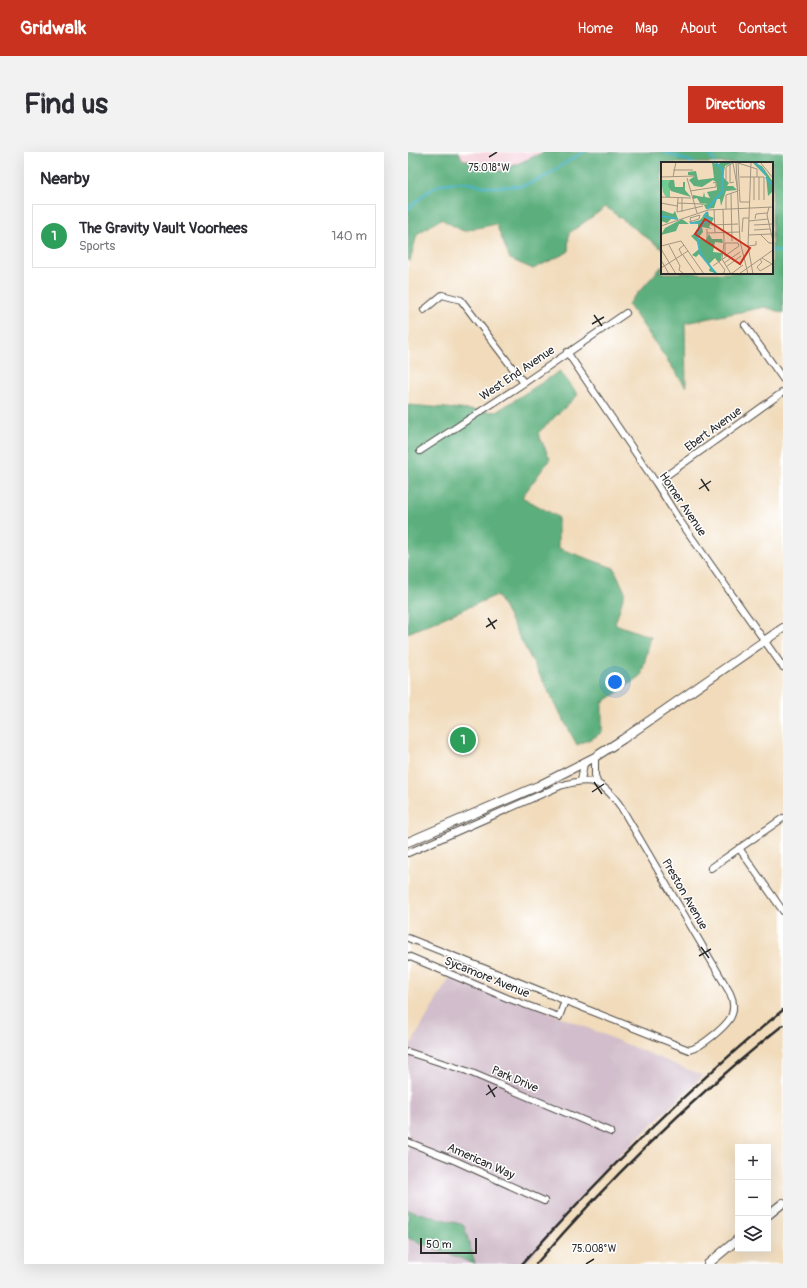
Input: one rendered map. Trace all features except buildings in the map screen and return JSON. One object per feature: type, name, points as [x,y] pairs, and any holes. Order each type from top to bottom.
[{"type":"street","points":[[424,310],[442,296],[461,300],[524,383]]},
{"type":"street","name":"West End Avenue","points":[[420,452],[626,313]]},
{"type":"street","points":[[745,325],[783,379]]},
{"type":"street","name":"Homer Avenue","points":[[567,352],[680,521],[783,667]]},
{"type":"street","name":"Ebert Avenue","points":[[656,484],[783,392]]},
{"type":"street","points":[[408,842],[538,786],[595,757],[623,740],[783,628]]},
{"type":"street","points":[[408,853],[560,786],[581,781],[597,782],[594,775],[595,757]]},
{"type":"street","points":[[581,781],[584,763]]},
{"type":"street","name":"Preston Avenue","points":[[408,938],[689,1050],[700,1046],[728,1022],[732,1016],[733,1008],[730,993],[621,807],[612,794],[597,782]]},
{"type":"street","points":[[711,868],[783,818]]},
{"type":"street","points":[[739,848],[783,911]]},
{"type":"street","name":"Sycamore Avenue","points":[[408,956],[508,998],[559,1017],[565,1001]]},
{"type":"street","name":"Park Drive","points":[[408,1052],[466,1071],[611,1132]]},
{"type":"street","name":"American Way","points":[[408,1142],[456,1161],[544,1201]]},
{"type":"street","points":[[771,1213],[783,1203]]},
{"type":"street","points":[[708,1264],[735,1242]]},
{"type":"shaded area","points":[[459,152],[544,152],[501,171],[462,158]]},
{"type":"shaded area","points":[[453,972],[703,1076],[600,1174],[525,1264],[408,1264],[408,1238],[474,1263],[464,1225],[408,1210],[408,1049]]},
{"type":"green space","points":[[408,152],[459,152],[462,159],[501,171],[544,152],[783,152],[783,313],[765,307],[685,323],[686,387],[628,304],[661,267],[661,274],[773,274],[773,162],[661,162],[661,248],[606,207],[569,233],[568,252],[533,269],[510,259],[496,224],[463,231],[441,219],[417,234],[410,261],[408,260]]},
{"type":"green space","points":[[560,371],[578,395],[538,433],[550,459],[522,497],[558,517],[558,548],[614,568],[625,592],[615,624],[651,637],[641,676],[602,703],[602,732],[595,737],[577,745],[497,595],[408,633],[408,405],[496,412]]},
{"type":"green space","points":[[408,1210],[464,1225],[475,1264],[408,1238]]},
{"type":"waterway","points":[[408,209],[426,193],[441,184],[461,182],[491,187],[522,186],[545,177],[584,152]]},
{"type":"waterway","points":[[664,152],[691,162]]},
{"type":"waterway","points":[[708,152],[714,162]]},
{"type":"waterway","points":[[773,250],[783,252]]},
{"type":"railway","points":[[522,1264],[615,1164],[680,1100],[783,1010]]},
{"type":"railway","points":[[536,1264],[623,1169],[685,1109],[783,1025]]},
{"type":"place","name":"The Gravity Vault Voorhees","points":[[463,740]]}]
